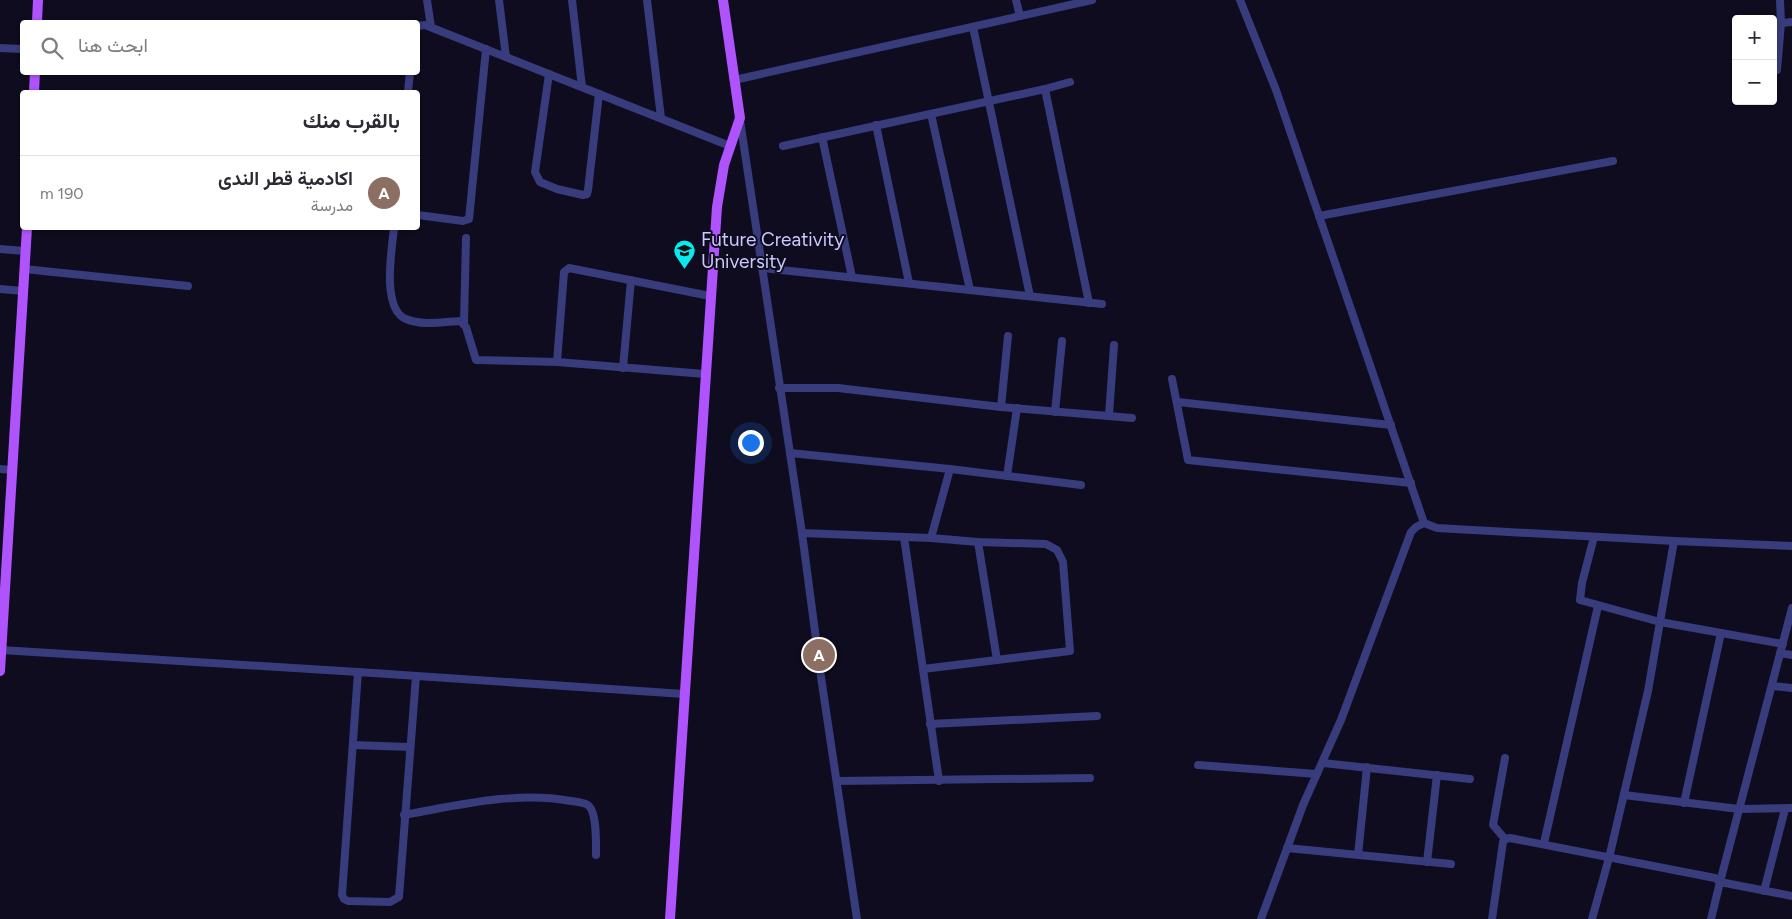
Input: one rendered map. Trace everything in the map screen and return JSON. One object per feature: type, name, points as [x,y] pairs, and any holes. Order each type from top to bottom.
[{"type":"main road","points":[[37,20],[38,0]]},
{"type":"main road","points":[[670,919],[710,296],[719,192],[730,146],[740,118],[722,0]]},
{"type":"main road","points":[[34,90],[35,75]]},
{"type":"main road","points":[[0,672],[27,230]]},
{"type":"street","points":[[427,0],[431,27]]},
{"type":"street","points":[[499,0],[506,57]]},
{"type":"street","points":[[572,0],[582,87]]},
{"type":"street","points":[[647,0],[660,118]]},
{"type":"street","points":[[1016,0],[1020,16]]},
{"type":"street","points":[[734,80],[973,27],[1074,2],[1092,0]]},
{"type":"street","points":[[1240,0],[1276,90],[1424,523]]},
{"type":"street","points":[[1777,70],[1781,23],[1780,0]]},
{"type":"street","points":[[1781,23],[1792,22]]},
{"type":"street","points":[[420,26],[431,27],[730,146]]},
{"type":"street","points":[[973,27],[1030,296]]},
{"type":"street","points":[[0,48],[20,49]]},
{"type":"street","points":[[420,215],[462,221],[469,219],[486,49]]},
{"type":"street","points":[[548,74],[535,172],[540,182],[557,189],[587,194],[599,94]]},
{"type":"street","points":[[408,90],[410,75]]},
{"type":"street","points":[[783,146],[1070,82]]},
{"type":"street","points":[[1045,89],[1089,303]]},
{"type":"street","points":[[931,114],[970,290]]},
{"type":"street","points":[[740,118],[857,919]]},
{"type":"street","points":[[876,126],[909,283]]},
{"type":"street","points":[[822,137],[852,277]]},
{"type":"street","points":[[1318,216],[1613,161]]},
{"type":"street","points":[[394,230],[389,277],[394,304],[401,316],[415,322],[460,321],[464,323]]},
{"type":"street","points":[[466,238],[464,323],[476,360],[557,362],[705,374]]},
{"type":"street","points":[[0,249],[25,251]]},
{"type":"street","points":[[557,362],[558,331],[564,272],[566,269],[574,268],[710,296]]},
{"type":"street","points":[[762,268],[1102,304]]},
{"type":"street","points":[[24,269],[188,286]]},
{"type":"street","points":[[623,368],[631,280]]},
{"type":"street","points":[[0,289],[23,291]]},
{"type":"street","points":[[1001,407],[1008,336]]},
{"type":"street","points":[[1054,412],[1062,341]]},
{"type":"street","points":[[1109,416],[1114,345]]},
{"type":"street","points":[[1172,379],[1178,402],[1187,457],[1192,462],[1411,483]]},
{"type":"street","points":[[780,388],[838,388],[1001,407],[1132,418]]},
{"type":"street","points":[[1178,402],[1391,425]]},
{"type":"street","points":[[1007,476],[1016,408]]},
{"type":"street","points":[[790,453],[950,469],[1081,485]]},
{"type":"street","points":[[0,469],[12,470]]},
{"type":"street","points":[[931,538],[950,469]]},
{"type":"street","points":[[1261,919],[1303,805],[1354,687],[1411,532],[1416,527],[1424,523],[1437,528],[1792,546]]},
{"type":"street","points":[[802,533],[904,536],[978,542],[1046,544],[1057,550],[1062,562],[1070,651],[923,669]]},
{"type":"street","points":[[904,536],[939,780]]},
{"type":"street","points":[[1594,537],[1579,599],[1582,601],[1660,622],[1782,644]]},
{"type":"street","points":[[1603,919],[1592,918],[1609,858],[1648,690],[1674,541]]},
{"type":"street","points":[[978,542],[997,660]]},
{"type":"street","points":[[1544,843],[1598,606]]},
{"type":"street","points":[[1711,919],[1792,608]]},
{"type":"street","points":[[1684,802],[1721,633]]},
{"type":"street","points":[[1,650],[684,694]]},
{"type":"street","points":[[1780,654],[1792,655]]},
{"type":"street","points":[[358,672],[342,895],[348,901],[390,902],[399,897],[416,676]]},
{"type":"street","points":[[1772,686],[1792,688]]},
{"type":"street","points":[[930,724],[1096,716]]},
{"type":"street","points":[[352,745],[410,747]]},
{"type":"street","points":[[1505,758],[1493,825],[1505,839]]},
{"type":"street","points":[[1323,762],[1470,779]]},
{"type":"street","points":[[1198,765],[1317,774]]},
{"type":"street","points":[[1358,855],[1367,768]]},
{"type":"street","points":[[1427,862],[1437,775]]},
{"type":"street","points":[[837,781],[1090,778]]},
{"type":"street","points":[[1624,795],[1739,809],[1789,808],[1764,891]]},
{"type":"street","points":[[404,814],[482,800],[522,797],[555,798],[586,804],[592,812],[596,855]]},
{"type":"street","points":[[1505,839],[1510,838],[1544,843],[1609,858],[1715,878],[1720,882],[1792,896]]},
{"type":"street","points":[[1492,919],[1505,839]]},
{"type":"street","points":[[1287,848],[1451,864]]},
{"type":"place","name":"Future Creativity University","points":[[685,269]]},
{"type":"place","name":"اكادمية قطر الندى","points":[[819,655]]}]
